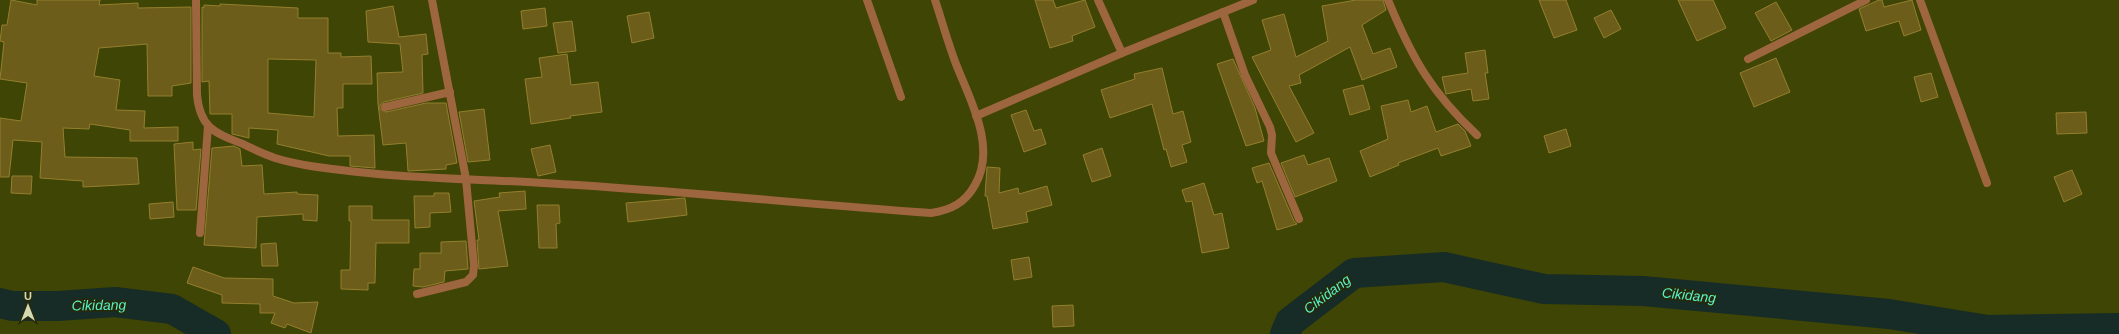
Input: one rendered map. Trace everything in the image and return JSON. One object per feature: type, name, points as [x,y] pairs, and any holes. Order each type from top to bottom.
[{"type":"street","points":[[196,0],[198,110],[208,126],[221,136],[275,158],[329,169],[408,178],[466,179],[629,188],[742,199],[931,213],[956,206],[965,200],[979,179],[984,160],[983,144],[976,116],[954,58],[935,0]]},
{"type":"street","points":[[417,294],[463,284],[473,275],[466,179],[432,0]]},
{"type":"street","points":[[867,0],[901,97]]},
{"type":"street","points":[[1098,0],[1122,53]]},
{"type":"street","points":[[976,116],[1122,53],[1253,0]]},
{"type":"street","points":[[1388,0],[1410,51],[1430,84],[1451,111],[1477,135]]},
{"type":"street","points":[[1748,59],[1866,0]]},
{"type":"street","points":[[1920,0],[1987,183]]},
{"type":"street","points":[[1223,12],[1245,75],[1270,127],[1272,135],[1271,153],[1299,219]]},
{"type":"street","points":[[385,107],[450,92]]},
{"type":"street","points":[[200,233],[208,126]]},
{"type":"building","points":[[11,0],[37,5],[37,0],[100,0],[99,5],[138,3],[138,8],[191,7],[191,83],[172,86],[172,96],[148,96],[147,44],[99,48],[94,76],[120,80],[116,110],[145,111],[144,128],[178,127],[178,141],[130,141],[130,130],[90,124],[89,129],[63,128],[65,157],[137,158],[139,184],[83,187],[83,181],[40,178],[42,142],[13,140],[9,177],[0,177],[0,118],[21,121],[27,83],[0,79],[4,42],[0,41],[2,25],[7,25]]},
{"type":"building","points":[[1035,0],[1053,0],[1056,8],[1085,0],[1095,27],[1072,36],[1073,41],[1050,48]]},
{"type":"building","points":[[1356,0],[1383,0],[1386,10],[1362,25],[1373,54],[1390,48],[1397,67],[1362,80],[1350,47],[1299,75],[1301,83],[1289,86],[1314,133],[1296,142],[1252,57],[1271,50],[1262,20],[1284,14],[1296,57],[1328,41],[1322,6]]},
{"type":"building","points":[[1539,0],[1566,0],[1577,30],[1554,38]]},
{"type":"building","points":[[1678,0],[1713,0],[1726,28],[1697,41]]},
{"type":"building","points":[[1882,0],[1884,7],[1912,0],[1921,30],[1904,36],[1899,21],[1866,31],[1859,9]]},
{"type":"building","points":[[1776,2],[1792,30],[1771,41],[1755,13]]},
{"type":"building","points":[[220,4],[298,8],[298,18],[328,18],[328,53],[341,53],[341,57],[371,56],[372,84],[343,84],[343,108],[337,108],[338,136],[374,135],[375,168],[350,166],[350,156],[329,156],[277,144],[278,130],[249,128],[249,138],[232,134],[232,114],[210,114],[209,81],[202,82],[202,7],[204,8],[204,5],[220,6]],"holes":[[[268,59],[316,60],[314,117],[268,113]]]},
{"type":"building","points":[[393,6],[399,37],[426,34],[428,54],[422,55],[423,93],[384,102],[380,105],[380,109],[386,112],[426,103],[446,103],[457,163],[446,165],[446,169],[408,171],[406,143],[383,145],[378,104],[377,73],[403,72],[400,44],[368,42],[366,11]]},
{"type":"building","points":[[545,8],[547,26],[523,29],[521,11]]},
{"type":"building","points":[[1611,10],[1621,29],[1604,38],[1594,18]]},
{"type":"building","points":[[649,12],[654,38],[632,43],[627,16]]},
{"type":"building","points":[[572,21],[576,51],[558,53],[553,23]]},
{"type":"building","points":[[1485,50],[1488,73],[1485,73],[1489,99],[1473,101],[1471,89],[1446,94],[1442,77],[1468,73],[1465,53]]},
{"type":"building","points":[[567,54],[571,85],[598,82],[602,112],[570,116],[571,118],[531,124],[525,79],[542,77],[539,58]]},
{"type":"building","points":[[1776,58],[1790,92],[1754,107],[1740,73]]},
{"type":"building","points":[[1233,59],[1255,108],[1264,141],[1246,146],[1217,64]]},
{"type":"building","points":[[1162,68],[1173,114],[1183,111],[1191,142],[1182,145],[1187,162],[1171,167],[1166,149],[1164,150],[1152,104],[1110,118],[1101,90],[1135,79],[1134,74]]},
{"type":"building","points":[[1931,73],[1938,97],[1921,102],[1914,77]]},
{"type":"building","points":[[1363,85],[1370,109],[1350,115],[1343,90]]},
{"type":"building","points":[[1408,100],[1411,112],[1427,106],[1436,132],[1458,124],[1465,131],[1471,146],[1441,156],[1438,148],[1398,163],[1399,165],[1370,177],[1360,151],[1388,139],[1381,106]]},
{"type":"building","points":[[484,109],[490,160],[468,162],[459,112]]},
{"type":"building","points":[[1026,110],[1034,131],[1041,129],[1046,144],[1024,152],[1011,115]]},
{"type":"building","points":[[2086,112],[2087,133],[2057,134],[2056,113]]},
{"type":"building","points":[[1566,129],[1571,146],[1549,153],[1544,136]]},
{"type":"building","points":[[193,142],[193,150],[201,149],[196,210],[177,210],[174,144]]},
{"type":"building","points":[[550,145],[556,172],[538,176],[531,149]]},
{"type":"building","points":[[234,146],[240,149],[242,166],[262,165],[264,194],[297,192],[297,194],[318,195],[317,221],[303,220],[303,214],[257,217],[256,248],[204,245],[212,148]]},
{"type":"building","points":[[1102,148],[1111,176],[1092,182],[1083,155]]},
{"type":"building","points":[[1304,155],[1308,165],[1329,158],[1337,181],[1295,197],[1281,163]]},
{"type":"building","points":[[1269,163],[1294,221],[1297,224],[1277,230],[1262,181],[1257,183],[1252,168]]},
{"type":"building","points":[[987,167],[1000,168],[999,193],[1018,188],[1019,194],[1047,186],[1052,205],[1026,212],[1028,222],[993,229],[987,196],[985,196]]},
{"type":"building","points":[[2072,170],[2082,194],[2064,202],[2054,177]]},
{"type":"building","points":[[12,176],[32,176],[31,194],[11,193]]},
{"type":"building","points":[[1204,183],[1214,215],[1222,213],[1229,248],[1202,253],[1192,201],[1186,202],[1182,190]]},
{"type":"building","points":[[525,191],[526,209],[498,211],[508,266],[479,269],[477,240],[479,240],[474,201],[500,197],[499,193]]},
{"type":"building","points":[[434,193],[449,193],[451,212],[430,213],[430,227],[415,228],[414,196],[434,196]]},
{"type":"building","points":[[685,198],[687,215],[628,222],[626,203]]},
{"type":"building","points":[[173,202],[174,217],[150,219],[149,204]]},
{"type":"building","points":[[537,205],[559,205],[560,223],[556,224],[557,248],[539,248]]},
{"type":"building","points":[[349,206],[372,206],[372,220],[409,220],[409,243],[376,243],[375,283],[368,283],[368,290],[341,289],[341,270],[350,270],[351,221],[349,221]]},
{"type":"building","points":[[466,241],[468,269],[445,271],[444,282],[423,287],[413,286],[414,269],[420,269],[420,253],[441,253],[441,242]]},
{"type":"building","points":[[276,243],[278,266],[262,266],[261,244]]},
{"type":"building","points":[[1029,257],[1032,277],[1014,280],[1011,260]]},
{"type":"building","points":[[193,267],[224,278],[273,279],[273,296],[294,303],[318,302],[311,333],[287,324],[285,328],[271,323],[275,313],[260,313],[260,304],[222,303],[222,295],[187,283]]},
{"type":"building","points":[[1073,305],[1074,326],[1053,327],[1052,306]]},
{"type":"waterway","name":"Cikidang","points":[[1285,334],[1290,322],[1354,273],[1444,267],[1544,289],[1643,291],[1889,314],[1988,330],[2119,328]]},
{"type":"waterway","name":"Cikidang","points":[[0,303],[12,306],[58,306],[115,302],[172,309],[216,334]]}]
